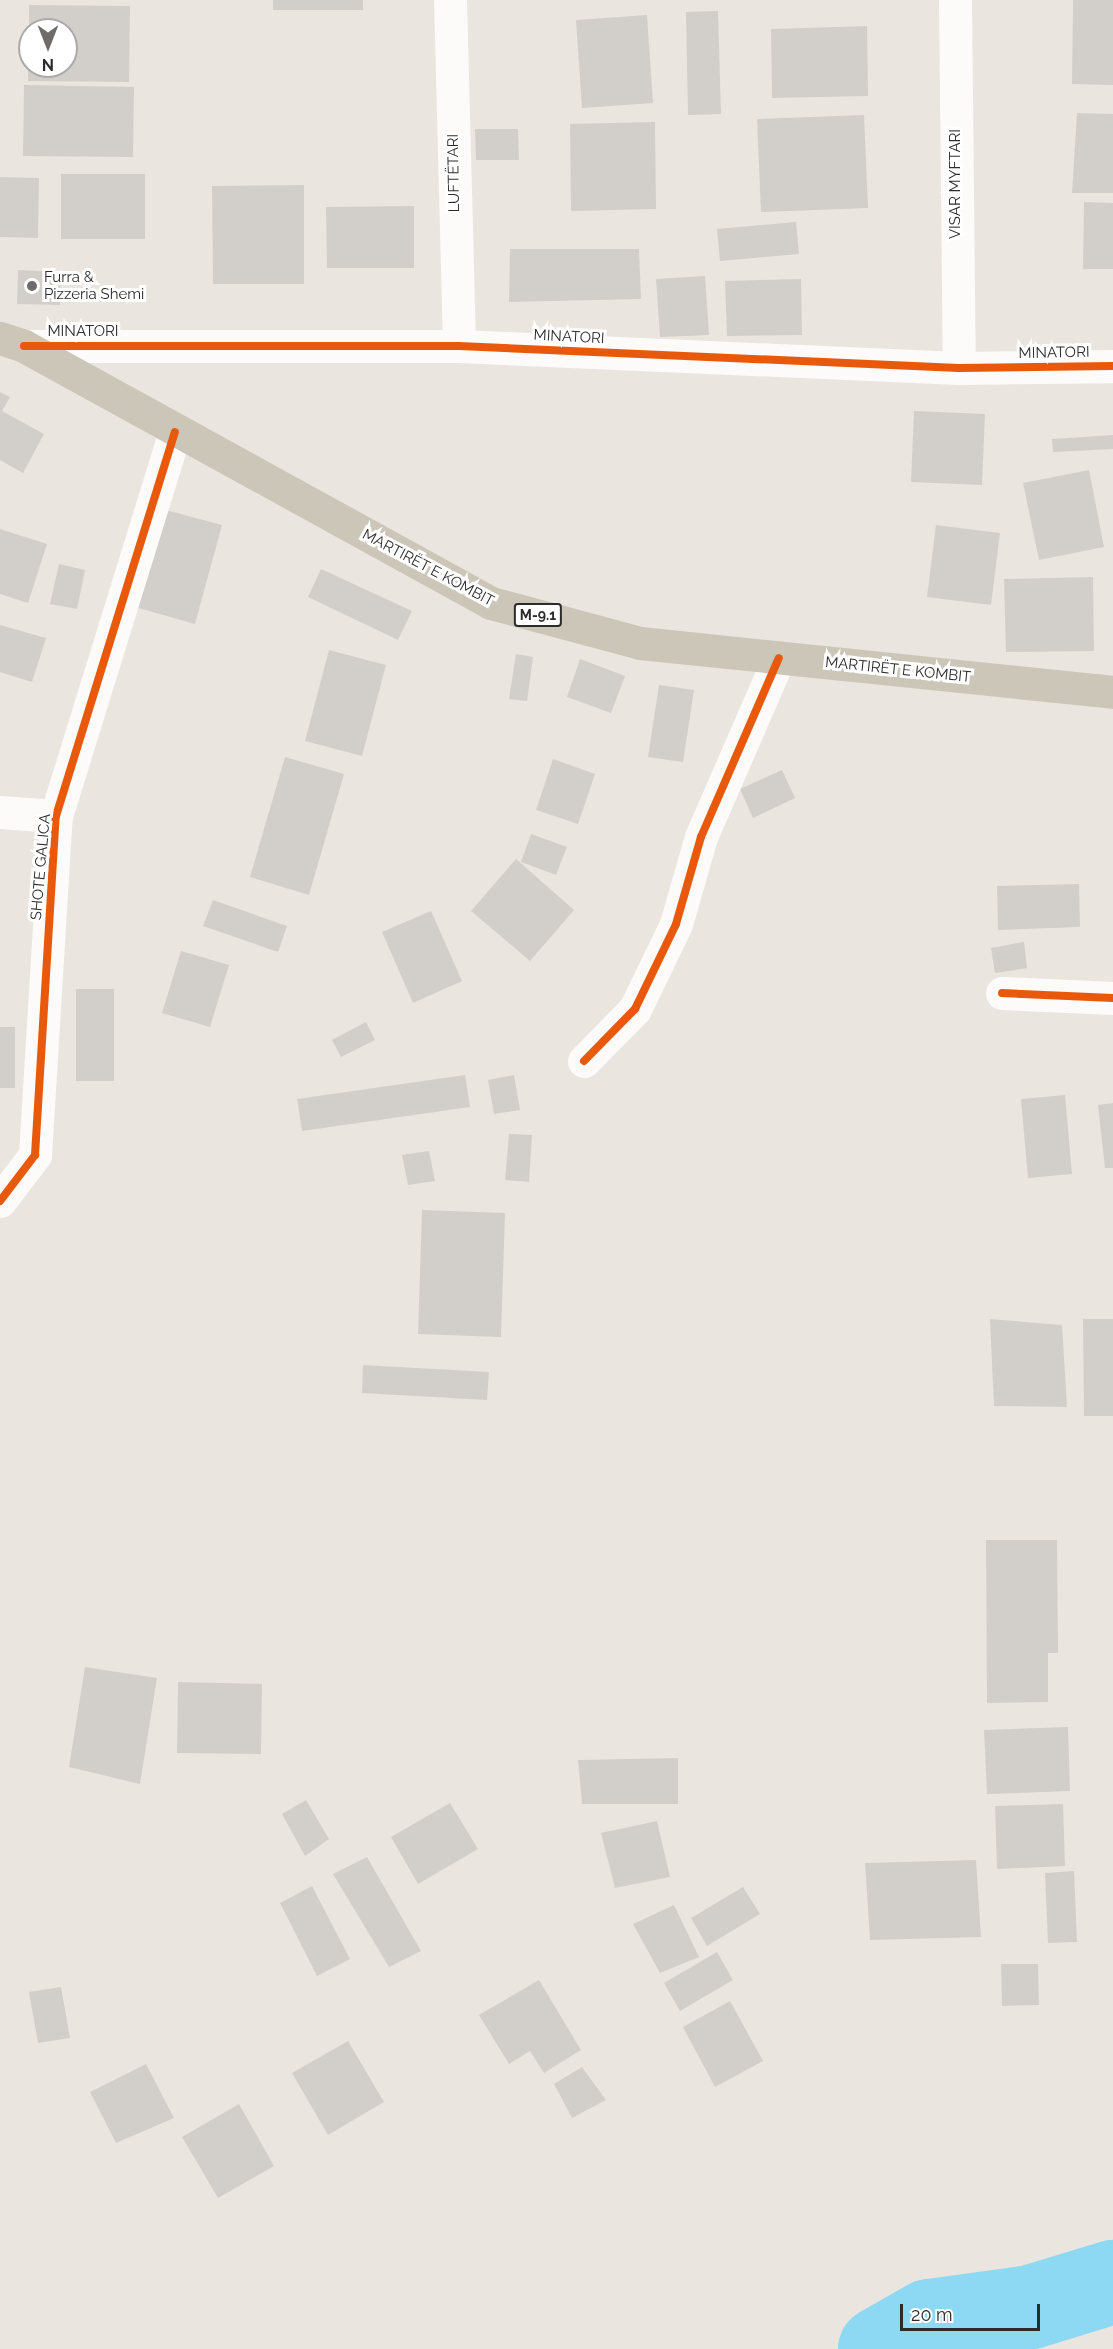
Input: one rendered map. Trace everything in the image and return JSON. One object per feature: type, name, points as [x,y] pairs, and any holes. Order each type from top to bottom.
[{"type":"main road","name":"MARTIRËT E KOMBIT","points":[[12,342],[491,603],[640,643],[1113,692]]},
{"type":"street","name":"LUFTËTARI","points":[[450,0],[459,346]]},
{"type":"street","name":"VISAR MYFTARI","points":[[955,0],[959,368]]},
{"type":"street","name":"MINATORI","points":[[12,342],[459,346],[959,368],[1113,366]]},
{"type":"street","name":"SHOTE GALICA","points":[[0,1201],[35,1155],[57,816],[175,432]]},
{"type":"street","points":[[584,1061],[635,1009],[671,934],[701,837],[779,658]]},
{"type":"street","name":"SHOTE GALICA","points":[[0,812],[57,816]]},
{"type":"street","points":[[1002,993],[1113,998]]},
{"type":"building","points":[[273,0],[363,0],[363,10],[273,10]]},
{"type":"building","points":[[1073,0],[1113,0],[1113,85],[1072,84]]},
{"type":"building","points":[[29,5],[130,6],[129,82],[28,81],[28,78],[78,78],[78,18],[29,18]]},
{"type":"building","points":[[718,11],[721,114],[688,115],[686,12]]},
{"type":"building","points":[[647,15],[653,103],[582,108],[576,20]]},
{"type":"building","points":[[867,26],[868,96],[772,98],[771,29]]},
{"type":"building","points":[[24,85],[134,87],[133,157],[23,156]]},
{"type":"building","points":[[1077,113],[1113,114],[1113,193],[1072,193]]},
{"type":"building","points":[[864,115],[868,208],[761,212],[757,119]]},
{"type":"building","points":[[655,122],[656,209],[571,211],[570,124]]},
{"type":"building","points":[[475,129],[518,129],[519,160],[476,160]]},
{"type":"building","points":[[61,174],[145,174],[145,239],[61,239]]},
{"type":"building","points":[[0,177],[39,178],[38,238],[0,237]]},
{"type":"building","points":[[304,185],[304,284],[213,284],[212,186]]},
{"type":"building","points":[[1084,202],[1113,203],[1113,269],[1083,269]]},
{"type":"building","points":[[414,206],[414,268],[327,268],[326,207]]},
{"type":"building","points":[[796,222],[799,254],[720,261],[717,229]]},
{"type":"building","points":[[510,249],[639,249],[641,299],[509,302]]},
{"type":"building","points":[[18,270],[61,272],[60,305],[17,304]]},
{"type":"building","points":[[705,276],[709,335],[660,337],[656,279]]},
{"type":"building","points":[[801,279],[802,335],[727,336],[725,281]]},
{"type":"building","points":[[0,392],[10,397],[2,411],[44,434],[23,473],[0,460]]},
{"type":"building","points":[[914,411],[985,414],[982,485],[911,482]]},
{"type":"building","points":[[1113,435],[1113,449],[1053,452],[1052,439]]},
{"type":"building","points":[[1089,470],[1104,547],[1039,560],[1023,483]]},
{"type":"building","points":[[162,509],[222,525],[195,624],[135,607]]},
{"type":"building","points":[[936,525],[1000,533],[991,605],[927,597]]},
{"type":"building","points":[[0,529],[47,544],[28,603],[0,594]]},
{"type":"building","points":[[59,564],[85,570],[77,609],[50,604]]},
{"type":"building","points":[[321,569],[412,611],[398,640],[308,597]]},
{"type":"building","points":[[1093,577],[1094,651],[1006,652],[1004,579]]},
{"type":"building","points":[[0,625],[46,638],[32,682],[0,672]]},
{"type":"building","points":[[329,650],[386,665],[362,756],[305,741]]},
{"type":"building","points":[[516,654],[533,657],[527,701],[509,699]]},
{"type":"building","points":[[580,659],[625,676],[611,713],[567,697]]},
{"type":"building","points":[[659,685],[694,690],[683,762],[648,757]]},
{"type":"building","points":[[285,757],[344,774],[309,895],[250,877]]},
{"type":"building","points":[[553,759],[595,774],[578,824],[536,810]]},
{"type":"building","points":[[782,770],[795,798],[753,818],[740,789]]},
{"type":"building","points":[[531,834],[567,847],[556,875],[521,862]]},
{"type":"building","points":[[516,859],[574,910],[530,961],[471,911]]},
{"type":"building","points":[[1079,884],[1080,927],[998,930],[997,886]]},
{"type":"building","points":[[213,900],[287,926],[278,952],[203,926]]},
{"type":"building","points":[[431,911],[462,981],[413,1003],[382,932]]},
{"type":"building","points":[[1024,942],[1027,968],[995,973],[991,948]]},
{"type":"building","points":[[181,951],[229,965],[210,1027],[162,1013]]},
{"type":"building","points":[[76,989],[114,989],[114,1081],[76,1081]]},
{"type":"building","points":[[366,1022],[375,1040],[341,1057],[332,1040]]},
{"type":"building","points":[[0,1027],[15,1027],[15,1088],[0,1088]]},
{"type":"building","points":[[465,1075],[470,1107],[302,1131],[297,1099]]},
{"type":"building","points":[[514,1075],[520,1110],[494,1114],[488,1080]]},
{"type":"building","points":[[1065,1095],[1072,1174],[1028,1178],[1021,1099]]},
{"type":"building","points":[[1113,1103],[1113,1168],[1105,1168],[1098,1105]]},
{"type":"building","points":[[509,1134],[532,1135],[529,1182],[505,1180]]},
{"type":"building","points":[[429,1151],[435,1181],[408,1185],[402,1155]]},
{"type":"building","points":[[422,1210],[505,1213],[501,1337],[418,1334]]},
{"type":"building","points":[[990,1319],[1062,1325],[1067,1407],[994,1406]]},
{"type":"building","points":[[1083,1319],[1113,1319],[1113,1416],[1084,1416]]},
{"type":"building","points":[[363,1365],[489,1372],[487,1400],[362,1393]]},
{"type":"building","points":[[986,1540],[1057,1540],[1058,1653],[1048,1653],[1048,1702],[987,1703]]},
{"type":"building","points":[[85,1667],[157,1678],[140,1784],[69,1767]]},
{"type":"building","points":[[178,1682],[262,1684],[261,1754],[177,1753]]},
{"type":"building","points":[[1068,1727],[1070,1791],[987,1794],[984,1730]]},
{"type":"building","points":[[678,1758],[678,1804],[582,1804],[578,1760]]},
{"type":"building","points":[[306,1800],[329,1839],[305,1856],[282,1814]]},
{"type":"building","points":[[450,1803],[478,1849],[418,1884],[391,1837]]},
{"type":"building","points":[[1063,1804],[1065,1866],[997,1869],[995,1806]]},
{"type":"building","points":[[657,1821],[670,1877],[615,1888],[601,1833]]},
{"type":"building","points":[[367,1857],[421,1951],[389,1967],[333,1874]]},
{"type":"building","points":[[976,1860],[981,1937],[870,1940],[865,1863]]},
{"type":"building","points":[[1074,1871],[1077,1942],[1048,1943],[1045,1873]]},
{"type":"building","points":[[312,1886],[350,1959],[317,1976],[280,1903]]},
{"type":"building","points":[[743,1887],[760,1914],[707,1946],[691,1918]]},
{"type":"building","points":[[674,1905],[699,1957],[660,1973],[633,1924]]},
{"type":"building","points":[[717,1952],[733,1980],[680,2011],[664,1983]]},
{"type":"building","points":[[1001,1964],[1038,1964],[1039,2005],[1002,2006]]},
{"type":"building","points":[[539,1980],[581,2050],[544,2073],[530,2051],[509,2064],[479,2015]]},
{"type":"building","points":[[61,1987],[70,2038],[38,2043],[29,1992]]},
{"type":"building","points":[[730,2001],[763,2061],[715,2087],[683,2027]]},
{"type":"building","points":[[348,2041],[384,2102],[328,2135],[292,2073]]},
{"type":"building","points":[[146,2064],[174,2118],[116,2143],[90,2092]]},
{"type":"building","points":[[582,2067],[606,2100],[572,2118],[554,2084]]},
{"type":"building","points":[[239,2104],[274,2166],[218,2198],[182,2137]]},
{"type":"waterway","points":[[880,2349],[929,2321],[1031,2307],[1113,2282]]},
{"type":"cycle path","points":[[24,346],[459,346],[959,368],[1113,366]]},
{"type":"cycle path","points":[[0,1201],[35,1155],[56,816],[175,432]]},
{"type":"cycle path","points":[[584,1061],[635,1009],[676,924],[701,837],[779,658]]},
{"type":"cycle path","points":[[1002,993],[1113,998]]},
{"type":"place","name":"Furra & Pizzeria Shemi","points":[[32,286]]}]
